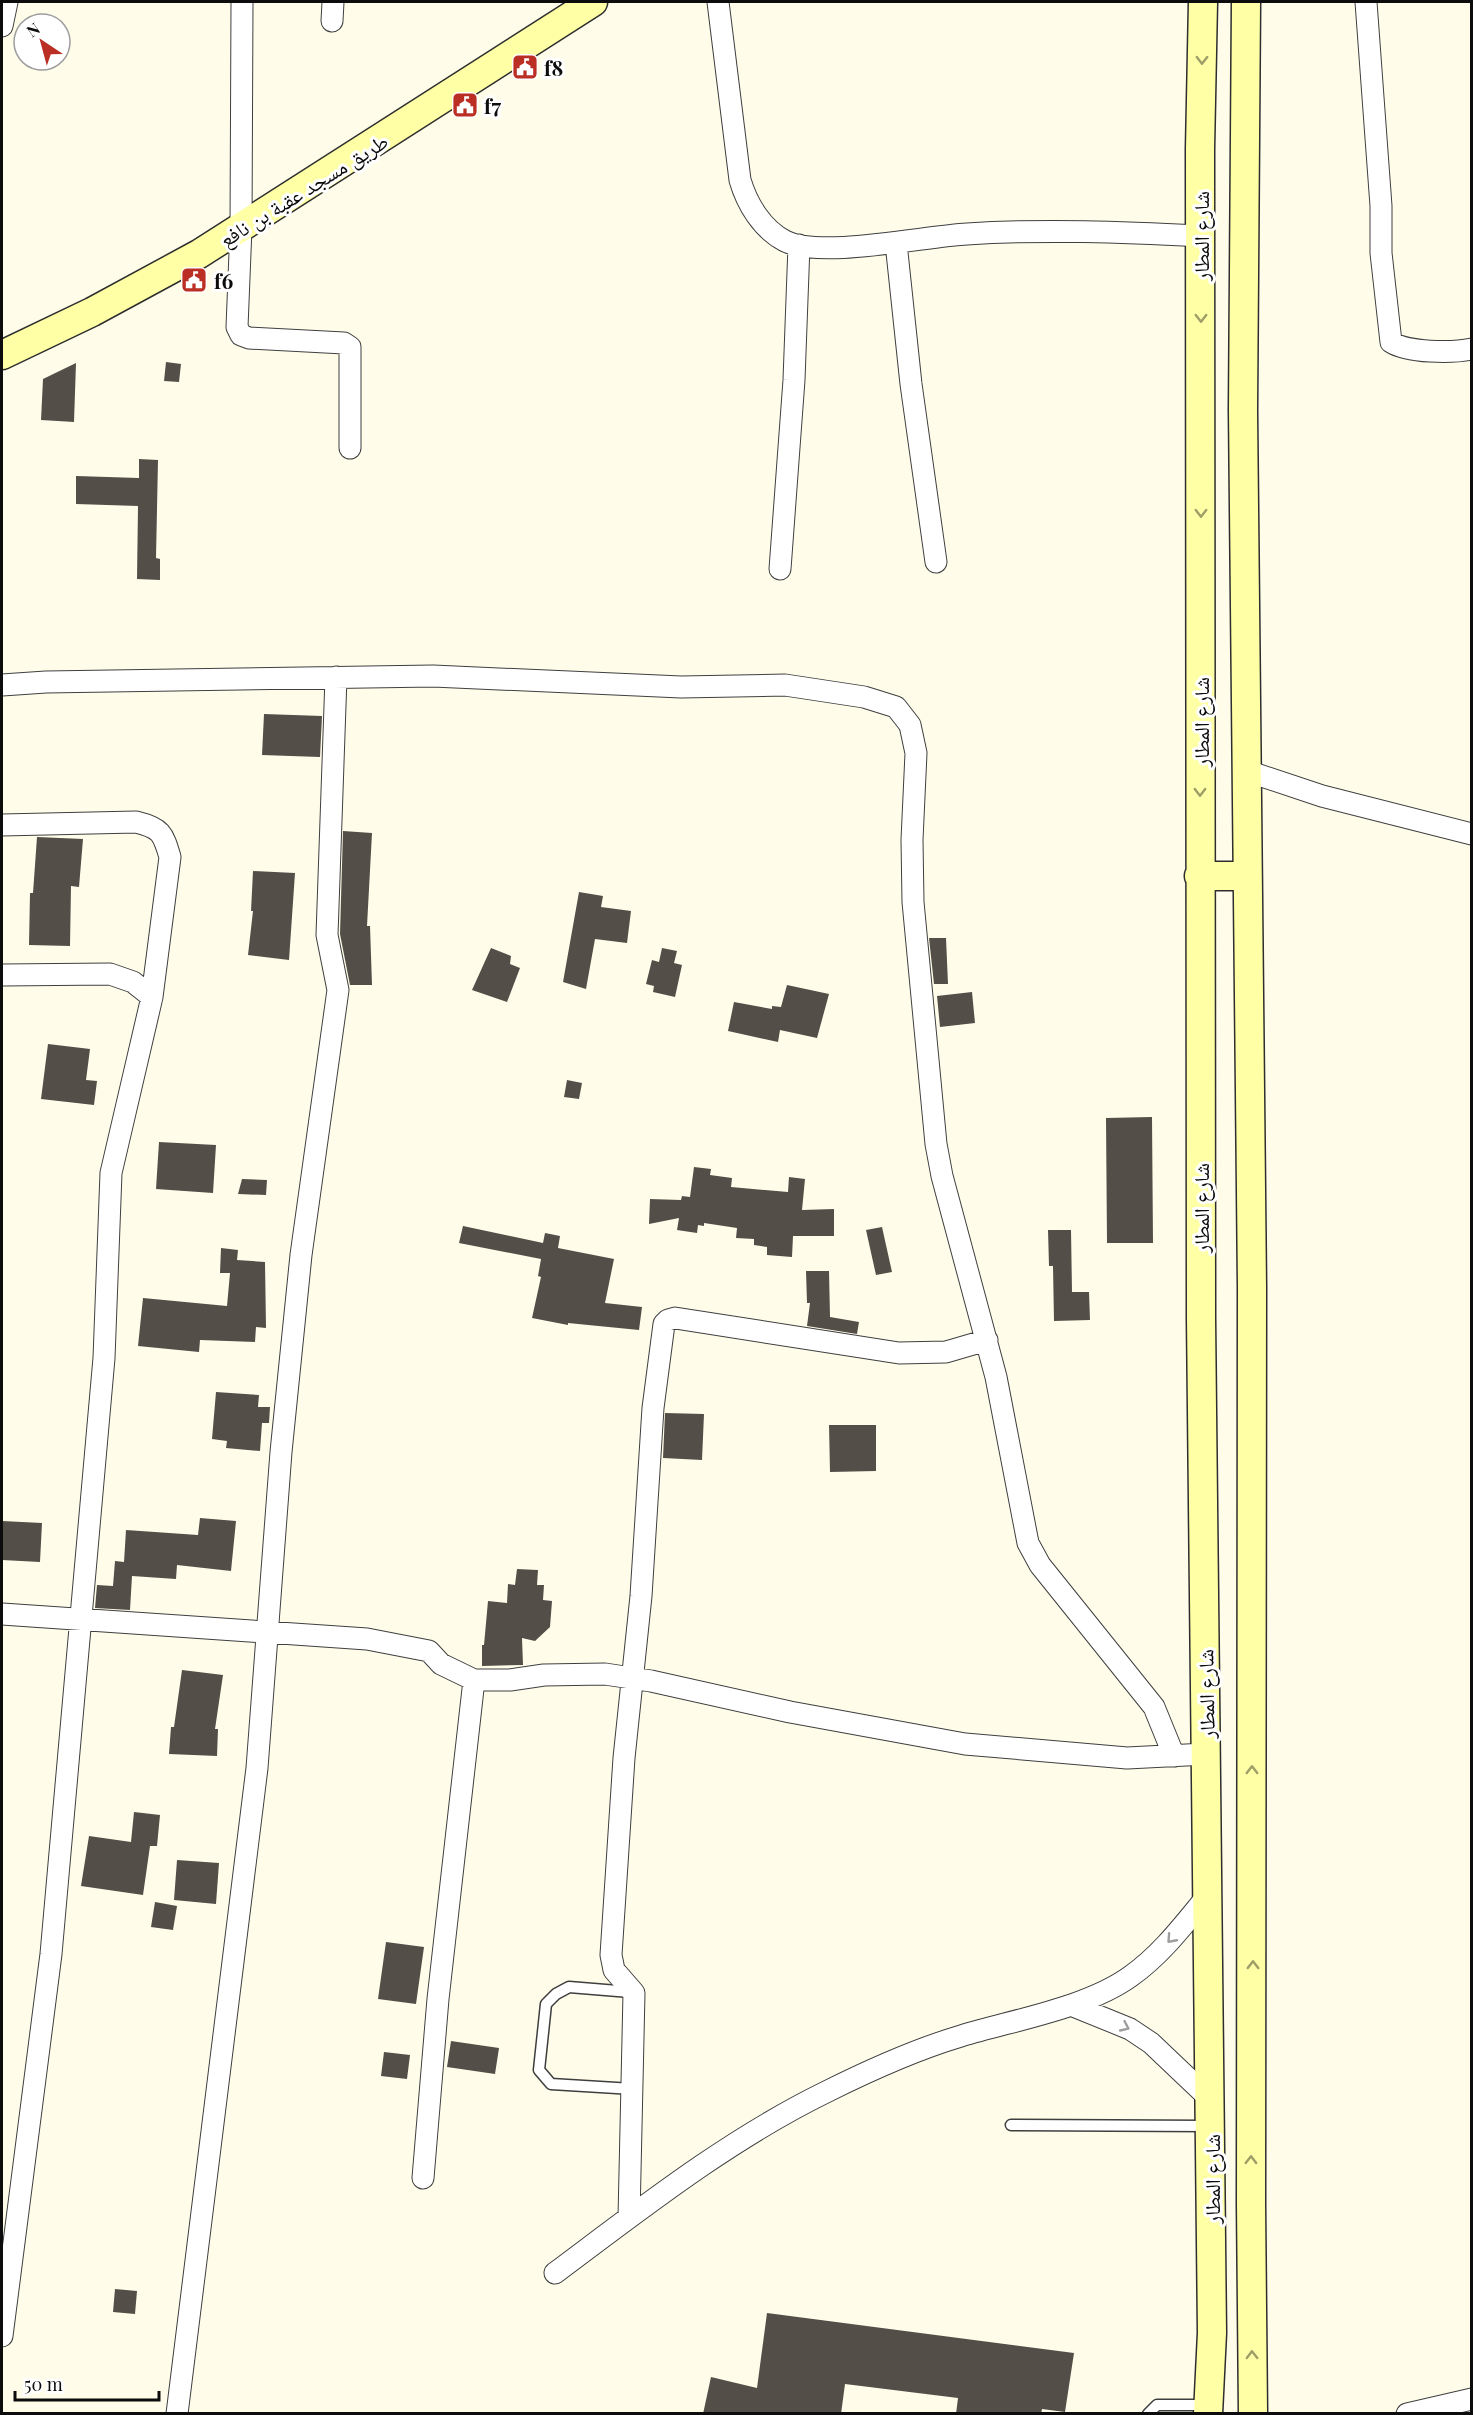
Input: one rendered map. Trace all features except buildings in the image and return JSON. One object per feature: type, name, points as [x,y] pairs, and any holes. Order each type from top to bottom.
[{"type":"street","points":[[2,26],[7,2]]},
{"type":"street","points":[[242,2],[241,228],[237,327],[241,335],[249,338],[344,343],[350,347],[350,448]]},
{"type":"street","name":"طريق مسجد عقبة بن نافع","points":[[2,355],[92,312],[199,254],[593,2]]},
{"type":"street","points":[[718,2],[740,180],[745,197],[771,231],[786,242],[808,247],[896,243],[967,234],[1083,231],[1200,236]]},
{"type":"street","name":"شارع المطار","points":[[1203,2],[1200,236],[1199,876],[1211,2113],[1212,2333],[1208,2409]]},
{"type":"street","name":"شارع المطار","points":[[1246,2],[1243,410],[1252,1288],[1251,2204],[1253,2414]]},
{"type":"street","points":[[1366,2],[1381,206],[1381,253],[1391,342],[1399,348],[1416,350],[1472,349]]},
{"type":"street","points":[[896,243],[911,384],[936,562]]},
{"type":"street","points":[[780,569],[794,380],[799,245]]},
{"type":"street","points":[[2,685],[46,682],[433,676],[681,687],[803,686],[864,697],[896,708],[904,715],[915,739],[913,902],[936,1144],[942,1176],[987,1340],[1032,1554],[1154,1707],[1174,1756]]},
{"type":"street","points":[[177,2414],[257,1768],[266,1633],[300,1267],[338,990],[327,935],[336,677]]},
{"type":"street","points":[[1247,771],[1322,796],[1472,834]]},
{"type":"street","points":[[2,825],[136,822],[154,827],[164,837],[170,857],[152,997],[111,1173],[104,1358],[51,1954],[2,2336]]},
{"type":"street","points":[[1199,876],[1247,876]]},
{"type":"street","points":[[2,975],[110,974],[133,982],[152,997]]},
{"type":"street","points":[[629,2217],[634,1993],[611,1963],[623,1769],[634,1679],[648,1510],[653,1408],[664,1324],[668,1320],[749,1328],[899,1353],[946,1352],[987,1340]]},
{"type":"street","points":[[2,1614],[367,1639],[429,1651],[441,1664],[474,1680],[605,1674],[790,1712],[965,1744],[1127,1758],[1206,1754]]},
{"type":"street","points":[[423,2178],[438,1999],[474,1680]]},
{"type":"street","points":[[555,2273],[682,2177],[824,2093],[897,2058],[957,2037],[1071,2005],[1129,1978],[1153,1959],[1209,1894]]},
{"type":"street","points":[[1071,2005],[1130,2029],[1151,2043],[1211,2113]]},
{"type":"street","points":[[1407,2414],[1472,2399]]},
{"type":"lane","points":[[633,2089],[551,2084],[539,2070],[546,2004],[556,1994],[569,1987],[634,1993]]},
{"type":"lane","points":[[1011,2125],[1211,2113]]},
{"type":"lane","points":[[1148,2414],[1157,2405],[1208,2409]]},
{"type":"place","name":"f8","points":[[525,67]]},
{"type":"place","name":"f7","points":[[465,105]]},
{"type":"place","name":"f6","points":[[194,280]]}]
